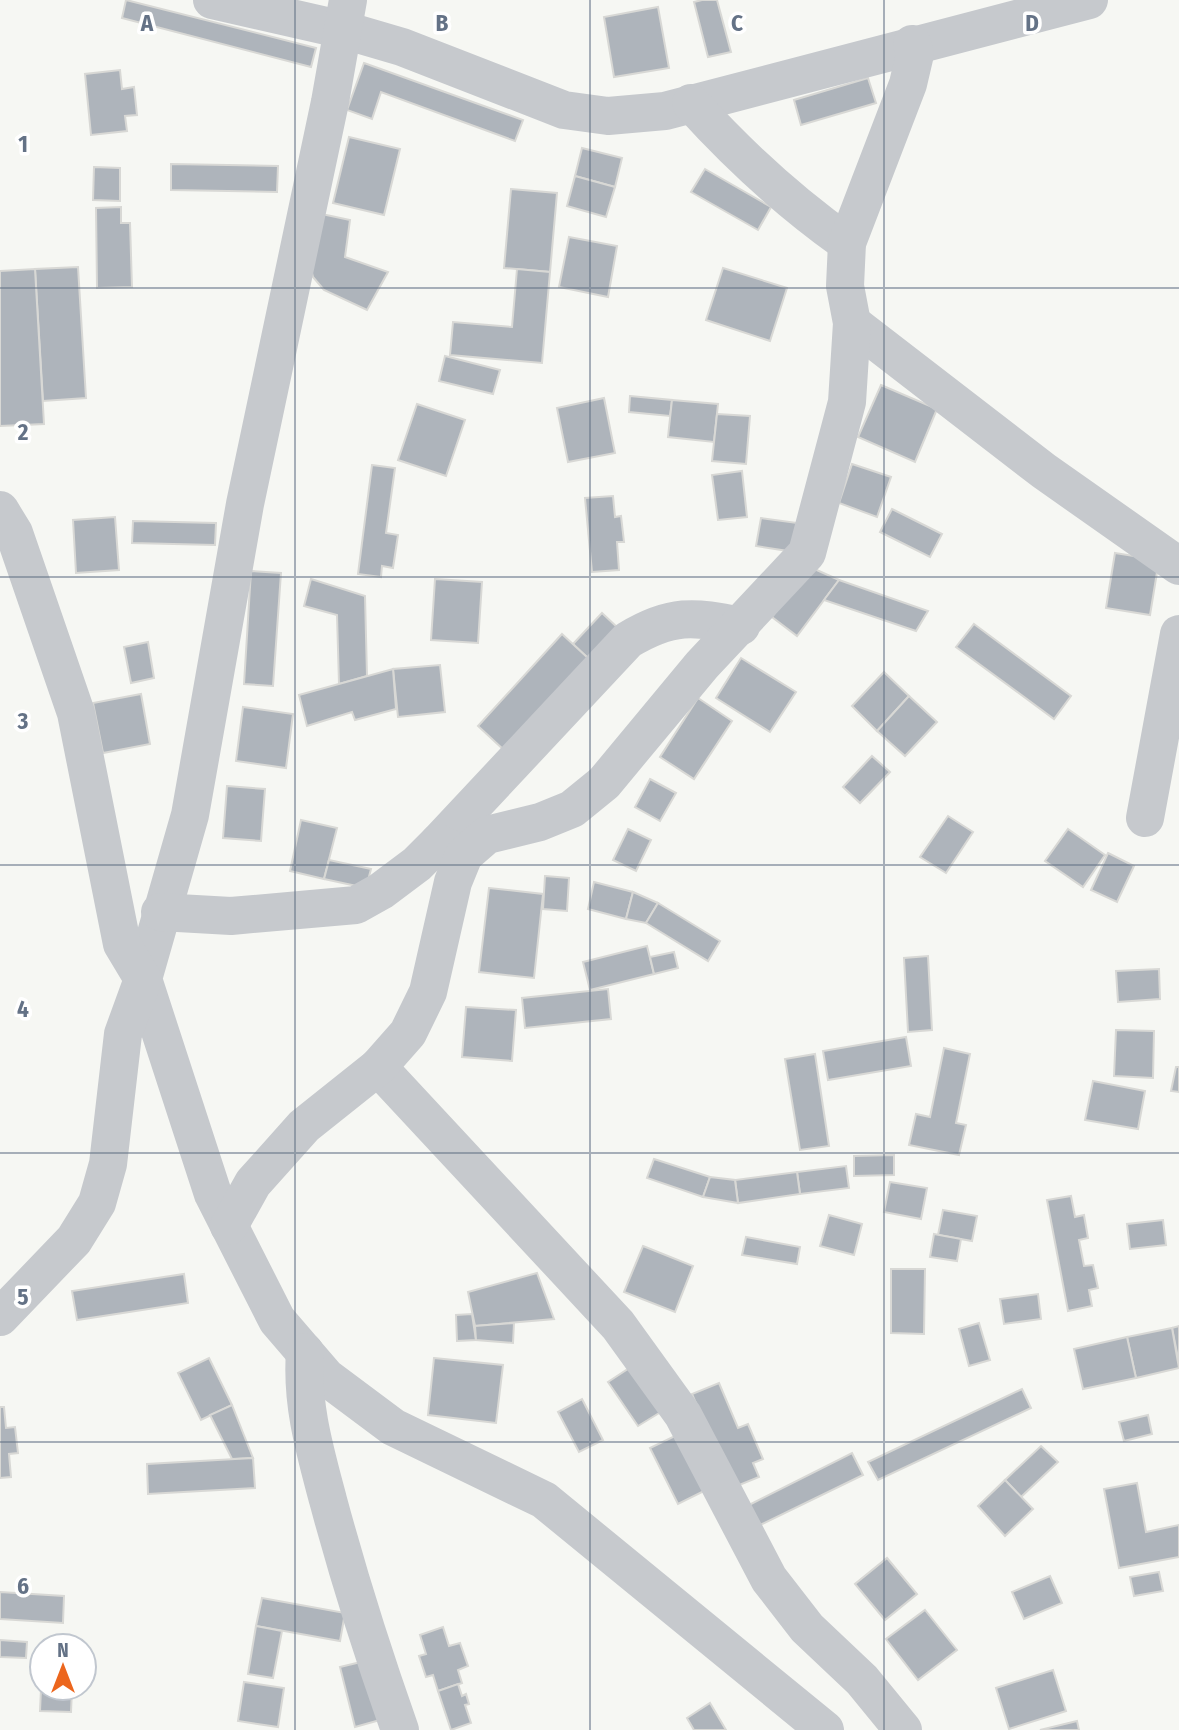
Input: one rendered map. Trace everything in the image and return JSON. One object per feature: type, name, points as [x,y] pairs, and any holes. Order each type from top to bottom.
[{"type":"street","points":[[212,0],[346,15],[402,47],[564,110],[608,116],[655,112],[1089,0]]},
{"type":"street","points":[[0,1317],[74,1240],[97,1203],[108,1164],[123,1034],[143,979],[160,912],[190,815],[245,504],[346,15]]},
{"type":"street","points":[[160,912],[230,916],[356,905],[381,891],[417,864],[487,835],[540,822],[572,809],[604,783],[702,665],[807,553],[847,402],[852,323],[845,286],[847,243],[910,77],[915,54],[912,44]]},
{"type":"street","points":[[691,103],[729,145],[795,206],[847,243]]},
{"type":"street","points":[[852,323],[1044,471],[1179,566]]},
{"type":"street","points":[[0,510],[14,533],[76,713],[122,943],[143,979],[213,1194],[277,1320],[326,1377],[393,1427],[544,1500],[825,1730]]},
{"type":"street","points":[[229,1226],[253,1183],[304,1126],[378,1067],[408,1033],[428,992],[453,882],[451,849],[628,640],[647,629],[682,618],[697,617],[741,626]]},
{"type":"street","points":[[1145,818],[1179,634]]},
{"type":"street","points":[[378,1067],[618,1325],[683,1416],[769,1579],[807,1628],[862,1680],[904,1730]]},
{"type":"street","points":[[305,1352],[303,1380],[310,1430],[354,1598],[400,1730]]},
{"type":"building","points":[[126,0],[316,48],[311,67],[122,18]]},
{"type":"building","points":[[717,0],[731,52],[708,57],[694,2]]},
{"type":"building","points":[[658,7],[669,68],[614,77],[604,17]]},
{"type":"building","points":[[364,63],[523,120],[515,141],[381,92],[372,119],[347,110]]},
{"type":"building","points":[[120,70],[122,89],[134,87],[137,115],[125,116],[127,131],[91,135],[85,74]]},
{"type":"building","points":[[868,78],[876,103],[801,125],[794,100]]},
{"type":"building","points":[[349,137],[400,149],[384,215],[333,203]]},
{"type":"building","points":[[582,148],[622,158],[615,187],[575,176]]},
{"type":"building","points":[[171,164],[278,166],[277,192],[171,190]]},
{"type":"building","points":[[94,167],[120,168],[120,201],[93,200]]},
{"type":"building","points":[[705,169],[771,207],[758,230],[691,192]]},
{"type":"building","points":[[575,176],[615,187],[606,217],[567,206]]},
{"type":"building","points":[[511,189],[557,193],[550,272],[504,268]]},
{"type":"building","points":[[121,207],[121,223],[130,223],[132,287],[97,288],[96,208]]},
{"type":"building","points":[[317,213],[350,220],[345,257],[388,272],[367,310],[324,290],[313,277],[309,261]]},
{"type":"building","points":[[569,237],[617,246],[608,297],[559,287]]},
{"type":"building","points":[[78,267],[86,398],[43,401],[35,269]]},
{"type":"building","points":[[723,268],[787,288],[770,341],[706,320]]},
{"type":"building","points":[[35,269],[44,424],[0,426],[0,271]]},
{"type":"building","points":[[517,269],[550,272],[542,363],[450,355],[453,322],[512,327]]},
{"type":"building","points":[[445,356],[500,370],[493,394],[439,381]]},
{"type":"building","points":[[881,385],[937,409],[915,462],[858,437]]},
{"type":"building","points":[[630,396],[672,400],[670,416],[629,412]]},
{"type":"building","points":[[604,398],[615,453],[568,462],[557,408]]},
{"type":"building","points":[[672,400],[718,404],[714,442],[668,437]]},
{"type":"building","points":[[417,404],[465,420],[446,476],[398,460]]},
{"type":"building","points":[[717,414],[750,416],[746,464],[712,461]]},
{"type":"building","points":[[852,464],[891,477],[877,517],[839,503]]},
{"type":"building","points":[[372,465],[395,468],[386,533],[398,535],[393,568],[382,566],[381,577],[358,574]]},
{"type":"building","points":[[742,471],[747,517],[718,520],[712,475]]},
{"type":"building","points":[[613,496],[615,517],[621,516],[624,542],[617,542],[619,570],[592,572],[585,498]]},
{"type":"building","points":[[892,509],[942,534],[930,557],[880,532]]},
{"type":"building","points":[[115,517],[119,570],[76,573],[73,520]]},
{"type":"building","points":[[761,518],[805,524],[801,553],[756,546]]},
{"type":"building","points":[[133,521],[216,523],[215,545],[132,543]]},
{"type":"building","points":[[1115,553],[1159,560],[1150,615],[1106,608]]},
{"type":"building","points":[[810,567],[839,580],[797,636],[772,617]]},
{"type":"building","points":[[251,571],[281,573],[273,686],[244,684]]},
{"type":"building","points":[[311,579],[365,596],[367,676],[339,684],[337,615],[304,606]]},
{"type":"building","points":[[435,579],[482,582],[478,643],[431,640]]},
{"type":"building","points":[[839,580],[928,611],[916,631],[824,600]]},
{"type":"building","points":[[602,613],[618,628],[589,659],[573,644]]},
{"type":"building","points":[[974,624],[1071,696],[1054,719],[956,647]]},
{"type":"building","points":[[562,634],[589,659],[505,751],[478,726]]},
{"type":"building","points":[[148,642],[154,678],[131,683],[124,647]]},
{"type":"building","points":[[741,658],[796,692],[770,732],[716,698]]},
{"type":"building","points":[[440,665],[445,712],[398,717],[393,669]]},
{"type":"building","points":[[393,669],[396,709],[355,720],[352,712],[307,726],[299,695]]},
{"type":"building","points":[[884,672],[909,696],[877,731],[852,706]]},
{"type":"building","points":[[141,694],[150,744],[103,753],[93,703]]},
{"type":"building","points":[[909,696],[937,722],[905,756],[877,731]]},
{"type":"building","points":[[698,698],[732,721],[694,779],[660,757]]},
{"type":"building","points":[[243,707],[293,714],[286,768],[236,761]]},
{"type":"building","points":[[872,756],[890,772],[860,803],[843,787]]},
{"type":"building","points":[[650,779],[676,793],[660,821],[635,807]]},
{"type":"building","points":[[227,786],[265,789],[261,841],[223,838]]},
{"type":"building","points":[[948,816],[973,832],[946,873],[920,857]]},
{"type":"building","points":[[301,820],[337,828],[324,879],[290,871]]},
{"type":"building","points":[[628,829],[651,840],[636,871],[613,860]]},
{"type":"building","points":[[1068,829],[1105,855],[1083,887],[1045,861]]},
{"type":"building","points":[[1108,853],[1134,866],[1117,902],[1091,890]]},
{"type":"building","points":[[329,860],[371,869],[366,888],[324,879]]},
{"type":"building","points":[[545,876],[569,878],[567,911],[543,909]]},
{"type":"building","points":[[594,882],[633,892],[626,919],[588,909]]},
{"type":"building","points":[[489,888],[543,894],[534,978],[479,972]]},
{"type":"building","points":[[633,892],[658,903],[646,923],[626,919]]},
{"type":"building","points":[[658,903],[720,941],[708,961],[646,923]]},
{"type":"building","points":[[647,946],[654,974],[590,990],[583,962]]},
{"type":"building","points":[[674,952],[678,968],[654,974],[650,957]]},
{"type":"building","points":[[928,956],[932,1030],[908,1032],[904,958]]},
{"type":"building","points":[[1159,969],[1160,999],[1118,1002],[1116,971]]},
{"type":"building","points":[[608,989],[611,1019],[525,1028],[522,998]]},
{"type":"building","points":[[466,1007],[516,1010],[512,1061],[462,1057]]},
{"type":"building","points":[[1116,1030],[1154,1031],[1153,1078],[1114,1076]]},
{"type":"building","points":[[906,1037],[911,1066],[828,1080],[823,1051]]},
{"type":"building","points":[[944,1048],[970,1054],[956,1123],[966,1125],[959,1155],[909,1145],[916,1114],[930,1117]]},
{"type":"building","points":[[815,1054],[829,1146],[800,1150],[785,1059]]},
{"type":"building","points":[[1176,1067],[1179,1067],[1179,1092],[1171,1091]]},
{"type":"building","points":[[1093,1081],[1145,1091],[1138,1129],[1085,1120]]},
{"type":"building","points":[[894,1155],[894,1175],[854,1176],[854,1156]]},
{"type":"building","points":[[654,1159],[710,1177],[703,1197],[647,1178]]},
{"type":"building","points":[[846,1166],[849,1188],[800,1194],[797,1172]]},
{"type":"building","points":[[797,1172],[800,1194],[738,1203],[735,1180]]},
{"type":"building","points":[[710,1177],[735,1180],[738,1203],[703,1197]]},
{"type":"building","points":[[890,1182],[927,1188],[921,1219],[884,1212]]},
{"type":"building","points":[[1071,1196],[1075,1217],[1084,1215],[1088,1238],[1079,1240],[1084,1266],[1093,1265],[1098,1288],[1089,1290],[1092,1306],[1068,1311],[1047,1200]]},
{"type":"building","points":[[943,1210],[977,1216],[972,1241],[938,1235]]},
{"type":"building","points":[[829,1215],[862,1224],[854,1255],[820,1246]]},
{"type":"building","points":[[1163,1220],[1166,1245],[1130,1249],[1127,1224]]},
{"type":"building","points":[[934,1234],[961,1239],[957,1261],[930,1257]]},
{"type":"building","points":[[746,1237],[800,1247],[797,1264],[742,1255]]},
{"type":"building","points":[[643,1246],[693,1266],[675,1312],[624,1292]]},
{"type":"building","points":[[891,1269],[925,1269],[924,1334],[891,1333]]},
{"type":"building","points":[[537,1273],[554,1319],[475,1326],[468,1292]]},
{"type":"building","points":[[184,1274],[188,1303],[77,1320],[72,1291]]},
{"type":"building","points":[[1038,1294],[1041,1319],[1004,1324],[1000,1299]]},
{"type":"building","points":[[472,1314],[476,1340],[457,1341],[456,1315]]},
{"type":"building","points":[[514,1323],[513,1343],[476,1340],[475,1326]]},
{"type":"building","points":[[979,1323],[990,1360],[969,1366],[959,1329]]},
{"type":"building","points":[[1179,1326],[1179,1363],[1172,1328]]},
{"type":"building","points":[[1172,1328],[1179,1368],[1136,1378],[1127,1337]]},
{"type":"building","points":[[1127,1337],[1136,1378],[1083,1389],[1074,1349]]},
{"type":"building","points":[[209,1358],[232,1405],[201,1420],[178,1373]]},
{"type":"building","points":[[434,1358],[503,1365],[496,1423],[428,1415]]},
{"type":"building","points":[[634,1365],[664,1410],[638,1426],[608,1382]]},
{"type":"building","points":[[719,1383],[738,1428],[748,1424],[763,1459],[753,1463],[759,1477],[732,1488],[692,1394]]},
{"type":"building","points":[[1022,1389],[1031,1408],[878,1480],[868,1462]]},
{"type":"building","points":[[582,1399],[603,1440],[579,1452],[558,1412]]},
{"type":"building","points":[[232,1405],[253,1458],[232,1459],[210,1415]]},
{"type":"building","points":[[0,1407],[4,1407],[6,1428],[15,1427],[18,1453],[9,1454],[11,1477],[0,1478]]},
{"type":"building","points":[[1148,1415],[1152,1434],[1124,1441],[1119,1422]]},
{"type":"building","points":[[679,1434],[706,1490],[678,1504],[650,1448]]},
{"type":"building","points":[[1041,1446],[1058,1462],[1021,1497],[1005,1480]]},
{"type":"building","points":[[852,1453],[863,1475],[756,1527],[745,1507]]},
{"type":"building","points":[[253,1458],[255,1488],[148,1494],[147,1464]]},
{"type":"building","points":[[1005,1480],[1033,1509],[1005,1536],[978,1506]]},
{"type":"building","points":[[1137,1483],[1146,1532],[1179,1525],[1179,1557],[1119,1568],[1104,1489]]},
{"type":"building","points":[[887,1558],[917,1594],[885,1620],[855,1584]]},
{"type":"building","points":[[1159,1572],[1163,1591],[1134,1596],[1130,1577]]},
{"type":"building","points":[[1050,1576],[1062,1603],[1024,1619],[1012,1592]]},
{"type":"building","points":[[0,1592],[64,1596],[63,1623],[0,1619]]},
{"type":"building","points":[[262,1598],[345,1613],[340,1641],[256,1626]]},
{"type":"building","points":[[925,1610],[957,1650],[918,1680],[886,1639]]},
{"type":"building","points":[[256,1626],[282,1631],[273,1678],[248,1674]]},
{"type":"building","points":[[443,1627],[449,1646],[460,1643],[468,1666],[458,1670],[462,1683],[438,1691],[433,1675],[426,1677],[419,1656],[426,1654],[420,1635]]},
{"type":"building","points":[[0,1640],[27,1642],[26,1658],[0,1657]]},
{"type":"building","points":[[365,1661],[380,1720],[355,1727],[340,1667]]},
{"type":"building","points":[[1053,1670],[1066,1711],[1009,1729],[996,1688]]},
{"type":"building","points":[[244,1682],[284,1688],[278,1727],[238,1721]]},
{"type":"building","points":[[458,1684],[462,1696],[466,1694],[469,1704],[465,1705],[471,1723],[451,1730],[438,1691]]},
{"type":"building","points":[[40,1702],[71,1702],[71,1712],[40,1711]]},
{"type":"building","points":[[710,1703],[726,1730],[694,1730],[687,1718]]},
{"type":"building","points":[[1077,1721],[1079,1730],[1040,1730]]}]
